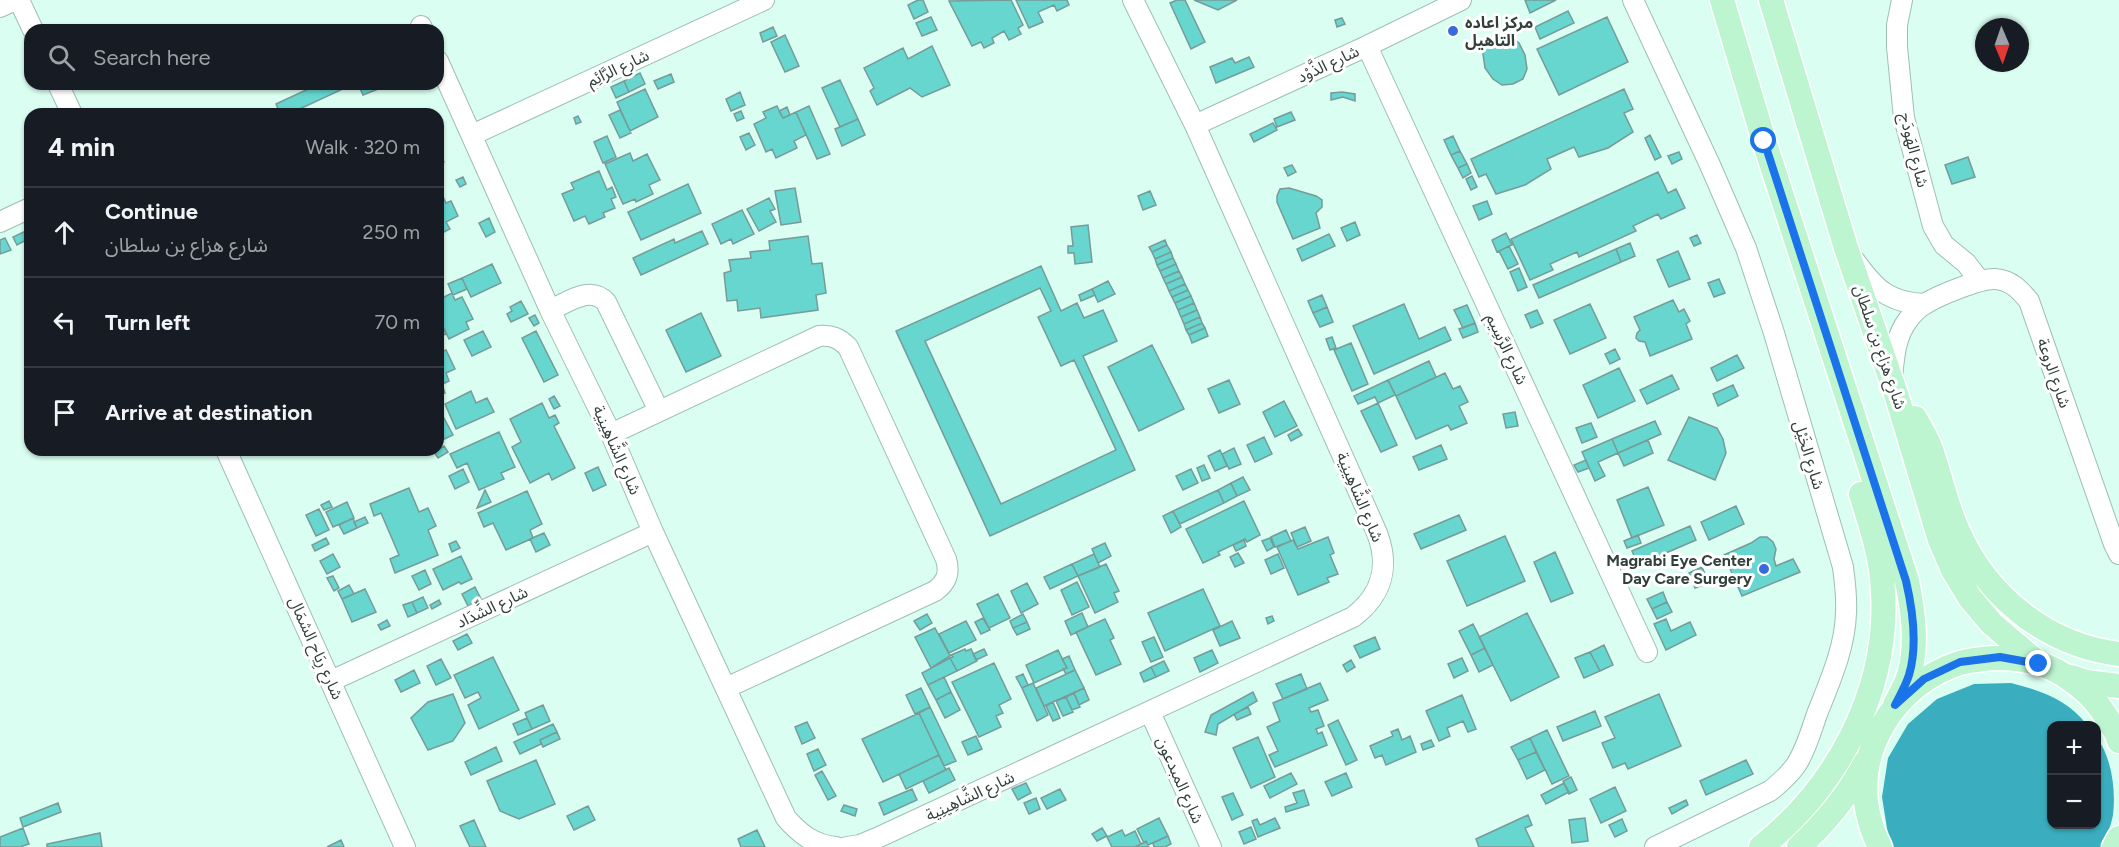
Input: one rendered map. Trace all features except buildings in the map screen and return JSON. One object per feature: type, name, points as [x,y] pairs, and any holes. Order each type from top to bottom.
[{"type":"main road","points":[[1722,0],[1764,141],[1898,552],[1913,612],[1913,644],[1909,675],[1895,705],[1876,736],[1856,780],[1820,828],[1799,847]]},
{"type":"main road","name":"شارع هزاع بن سلطان","points":[[1771,0],[1846,248],[1895,389],[1940,540],[1953,570],[1971,598],[1991,623],[2039,664]]},
{"type":"main road","points":[[1895,389],[1912,412],[1926,438],[1957,529],[1969,555],[1985,579],[2027,618],[2051,633],[2078,645],[2119,654]]},
{"type":"main road","points":[[1761,847],[1820,789],[1856,728],[1869,695],[1878,662],[1883,627],[1884,592],[1877,551],[1853,467],[1850,437],[1853,412]]},
{"type":"main road","points":[[1895,705],[1924,679],[1960,662],[2000,657],[2039,664],[2086,682],[2119,686]]},
{"type":"main road","points":[[2062,674],[2094,700],[2117,734],[2119,741]]},
{"type":"main road","points":[[1870,753],[1865,787],[1869,820],[1880,847]]},
{"type":"main road","points":[[2114,847],[2119,838]]},
{"type":"street","points":[[0,7],[17,0],[30,24]]},
{"type":"street","name":"شارع الرَّائِم","points":[[472,135],[764,0]]},
{"type":"street","name":"شارع الشَّاهِينِية","points":[[848,847],[877,838],[1353,617],[1374,596],[1381,580],[1383,556],[1377,533],[1195,125],[1133,0]]},
{"type":"street","name":"شارع الذَّوْد","points":[[1195,125],[1461,0]]},
{"type":"street","name":"شارع الخَيْل","points":[[1633,0],[1746,248],[1774,333],[1843,567],[1846,590],[1845,625],[1838,659],[1797,763],[1770,791],[1655,847]]},
{"type":"street","name":"شارع الهَودَج","points":[[1902,0],[1897,25],[1897,47],[1904,118],[1933,226],[1944,244],[1966,263],[1980,281]]},
{"type":"street","name":"شارع الرَّسِيم","points":[[1367,46],[1647,652]]},
{"type":"street","name":"شارع الشَّاهِينِية","points":[[444,75],[550,310],[611,434],[653,532],[786,818],[796,831],[810,840],[836,847]]},
{"type":"street","points":[[61,90],[69,108]]},
{"type":"street","points":[[0,222],[24,211]]},
{"type":"street","points":[[1846,248],[1866,276],[1886,295],[1912,303],[1925,304]]},
{"type":"street","name":"شارع الروعة","points":[[1895,389],[1894,356],[1901,332],[1907,321],[1925,304],[1980,281],[1995,279],[2008,282],[2020,290],[2029,301],[2119,554]]},
{"type":"street","points":[[550,310],[583,295],[591,293],[600,296],[606,302],[659,411]]},
{"type":"street","points":[[611,434],[819,336],[830,335],[841,339],[849,347],[948,568],[948,577],[935,591],[726,688]]},
{"type":"street","name":"شارع رِيَاح الشمَال","points":[[229,456],[405,847]]},
{"type":"street","name":"شارع الشِّدَاد","points":[[331,681],[653,532]]},
{"type":"street","name":"شارع المبدعون","points":[[1150,712],[1210,847]]},
{"type":"water","points":[[2011,683],[2033,689],[2062,702],[2083,721],[2047,721],[2047,829],[2101,829],[2101,744],[2112,775],[2114,796],[2112,819],[2102,847],[1894,847],[1888,835],[1882,797],[1888,758],[1908,724],[1937,699],[1974,684]]},
{"type":"place","name":"مركز اعاده التاهيل","points":[[1453,31]]},
{"type":"place","name":"Magrabi Eye Center Day Care Surgery","points":[[1764,569]]},
{"type":"route","points":[[1764,141],[1906,581],[1913,612],[1913,644],[1909,675],[1895,705],[1924,679],[1960,662],[2000,657],[2039,664]]}]
